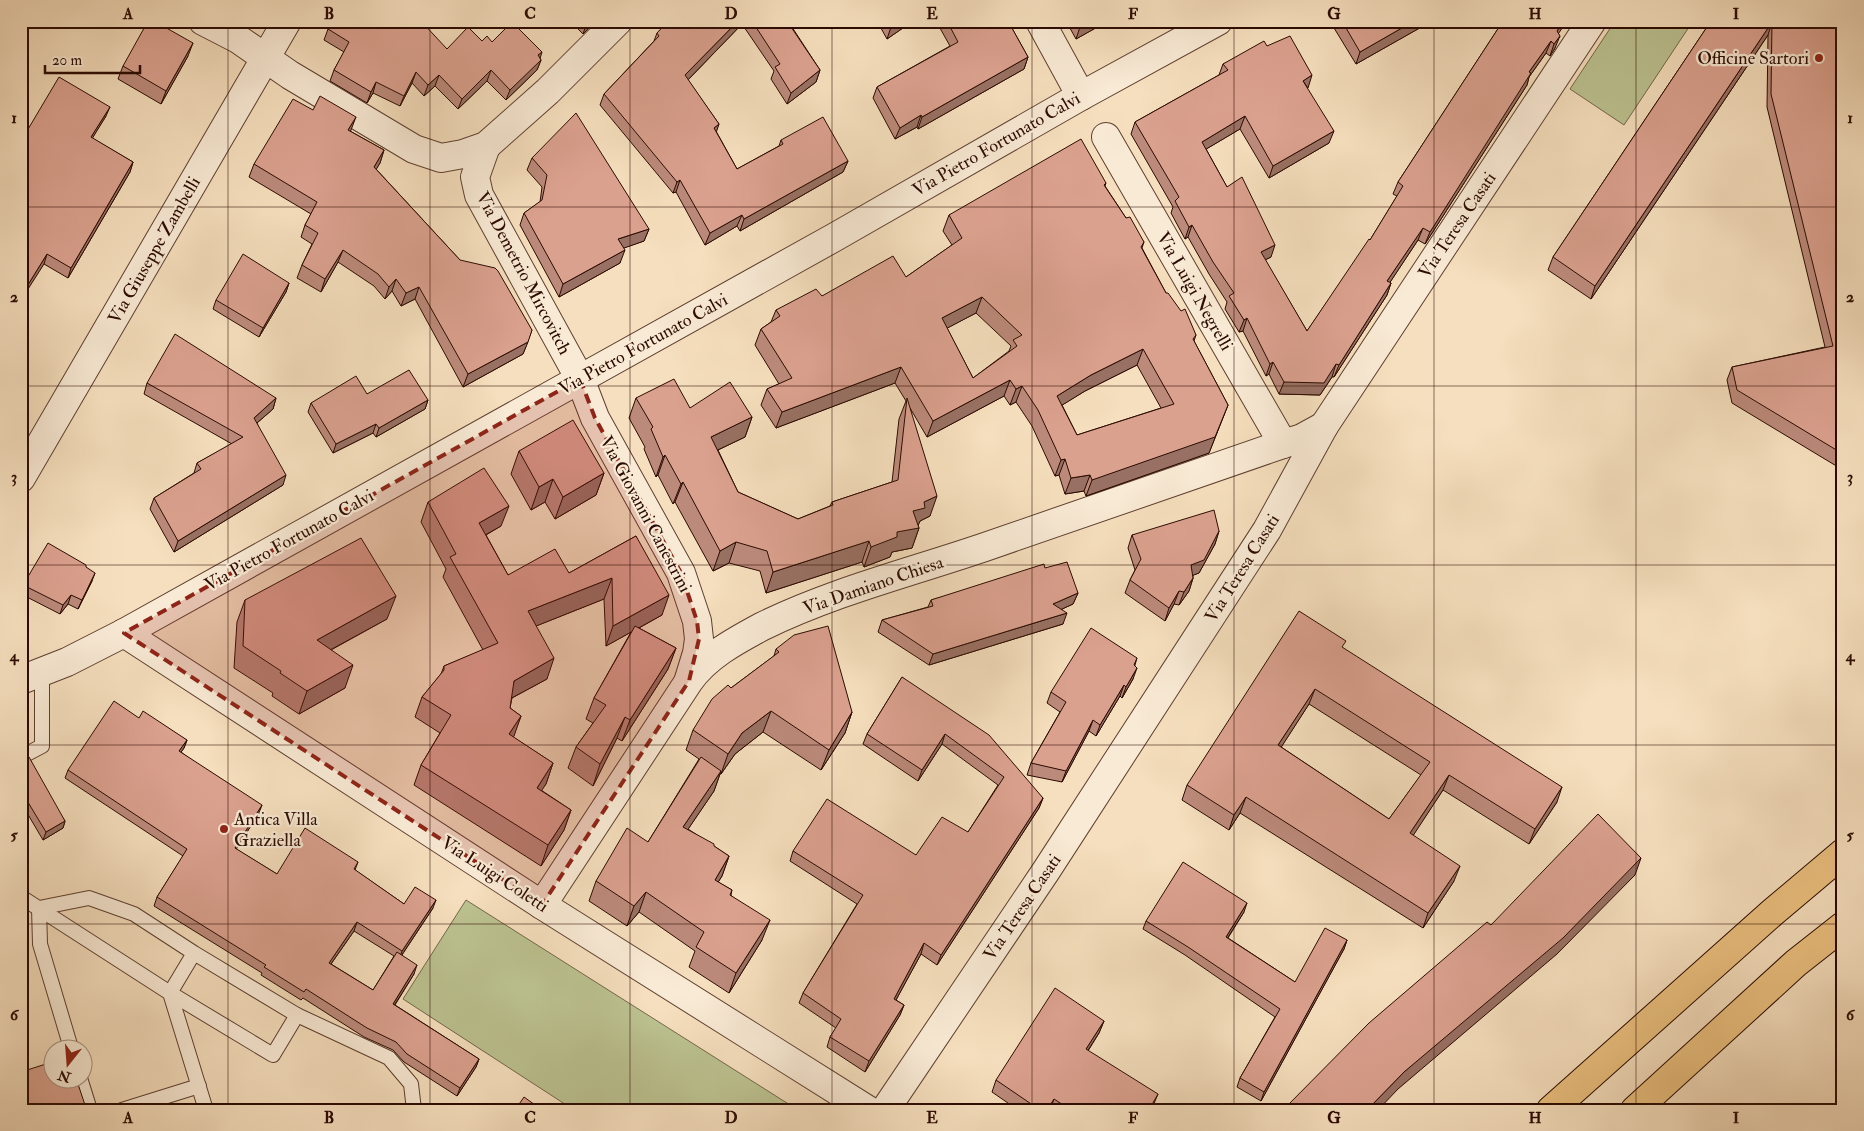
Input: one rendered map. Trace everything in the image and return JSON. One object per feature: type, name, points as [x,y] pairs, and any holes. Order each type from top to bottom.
[{"type":"highway","points":[[1551,1110],[1843,853]]},
{"type":"highway","points":[[1635,1110],[1796,963],[1843,926]]},
{"type":"street","points":[[203,21],[238,39],[290,74],[414,149],[441,158],[463,154],[486,146],[548,91],[618,21]]},
{"type":"street","name":"Via Giuseppe Zambelli","points":[[21,478],[287,21]]},
{"type":"street","points":[[1040,21],[1081,96]]},
{"type":"street","name":"Via Pietro Fortunato Calvi","points":[[28,683],[124,633],[835,237],[1081,96],[1218,21]]},
{"type":"street","name":"Via Teresa Casati","points":[[885,1110],[1046,871],[1257,546],[1324,426],[1592,21]]},
{"type":"street","name":"Via Luigi Negrelli","points":[[1106,137],[1283,444]]},
{"type":"street","name":"Via Demetrio Mircovitch","points":[[486,146],[475,177],[479,194],[580,379]]},
{"type":"street","name":"Via Giovanni Canestrini","points":[[580,379],[594,418],[673,558],[688,590],[697,621],[699,639],[689,681]]},
{"type":"street","name":"Via Damiano Chiesa","points":[[542,905],[689,681],[703,664],[724,648],[746,635],[810,605],[980,549],[1302,438],[1324,426]]},
{"type":"street","name":"Via Luigi Coletti","points":[[124,633],[542,905],[868,1110]]},
{"type":"lane","points":[[21,757],[42,746],[28,683]]},
{"type":"lane","points":[[21,897],[170,993],[273,1055],[297,1015]]},
{"type":"lane","points":[[39,908],[89,898],[134,914],[297,1015],[389,1058],[411,1084],[414,1110]]},
{"type":"lane","points":[[39,908],[40,944],[68,1038]]},
{"type":"lane","points":[[194,952],[170,993],[206,1110]]},
{"type":"lane","points":[[122,1110],[199,1086]]},
{"type":"lane","points":[[83,1088],[90,1110]]},
{"type":"highlighted area","points":[[580,379],[595,418],[681,573],[697,621],[699,639],[689,681],[542,905],[124,633]]},
{"type":"green space","points":[[1615,21],[1693,21],[1624,125],[1570,89]]},
{"type":"green space","points":[[466,900],[798,1110],[574,1110],[403,999]]},
{"type":"building","points":[[148,21],[154,21],[193,43],[166,91],[123,66]]},
{"type":"building","points":[[332,21],[421,21],[447,49],[468,27],[482,41],[487,36],[492,42],[512,22],[542,52],[538,55],[541,60],[510,90],[491,70],[462,99],[439,75],[428,85],[416,72],[404,96],[376,82],[371,92],[334,70],[349,42],[328,29]]},
{"type":"building","points":[[582,21],[590,21],[586,25]]},
{"type":"building","points":[[668,21],[738,21],[685,75],[719,124],[714,128],[737,169],[783,144],[781,140],[823,117],[848,161],[744,219],[742,215],[710,233],[680,180],[677,182],[604,94],[659,36],[657,33]]},
{"type":"building","points":[[752,21],[787,21],[820,70],[791,93],[775,67],[780,64]]},
{"type":"building","points":[[888,21],[900,21],[891,27]]},
{"type":"building","points":[[947,21],[1008,21],[1028,57],[900,128],[877,87],[958,42]]},
{"type":"building","points":[[1077,21],[1091,21],[1080,27]]},
{"type":"building","points":[[1342,21],[1414,21],[1360,52]]},
{"type":"building","points":[[1503,21],[1564,21],[1557,31],[1560,36],[1554,44],[1551,41],[1529,72],[1531,73],[1430,232],[1423,228],[1387,281],[1391,283],[1339,365],[1336,364],[1324,383],[1284,382],[1273,362],[1270,364],[1247,318],[1244,320],[1229,296],[1234,293],[1213,262],[1192,225],[1189,227],[1175,201],[1179,197],[1135,122],[1228,70],[1223,64],[1264,41],[1267,46],[1290,36],[1312,75],[1303,81],[1334,131],[1273,166],[1245,116],[1202,142],[1227,187],[1242,177],[1275,245],[1261,252],[1307,331],[1370,240],[1403,186],[1398,182]]},
{"type":"building","points":[[1711,21],[1843,21],[1843,454],[1737,390],[1732,367],[1833,346],[1771,94],[1772,22],[1595,286],[1553,257]]},
{"type":"building","points":[[59,77],[110,107],[91,137],[133,162],[71,268],[47,254],[21,296],[21,141]]},
{"type":"building","points":[[320,96],[356,117],[348,130],[384,150],[374,167],[460,260],[495,268],[498,271],[532,330],[528,342],[468,374],[419,287],[406,293],[396,279],[389,287],[378,274],[343,250],[325,279],[302,265],[318,233],[305,225],[317,202],[254,164],[293,99],[313,110]]},
{"type":"building","points":[[576,113],[649,229],[618,239],[625,250],[563,284],[524,213],[542,200],[547,175],[532,158]]},
{"type":"building","points":[[1081,139],[1106,183],[1104,185],[1126,218],[1130,217],[1144,242],[1141,247],[1166,293],[1168,293],[1181,311],[1185,309],[1196,335],[1193,339],[1228,405],[1215,437],[1092,480],[1090,475],[1071,478],[1065,459],[1061,460],[1038,410],[1022,386],[1016,389],[1010,380],[933,421],[901,367],[782,412],[767,389],[792,378],[761,329],[780,316],[776,310],[816,289],[822,296],[893,256],[906,277],[962,238],[949,215]],"holes":[[[982,297],[1022,335],[1013,340],[1017,346],[973,378],[942,318]],[[1143,349],[1174,404],[1077,435],[1057,396],[1091,375]]]},
{"type":"building","points":[[243,254],[289,283],[263,328],[216,300]]},
{"type":"building","points":[[175,334],[276,398],[254,418],[286,475],[178,541],[154,498],[201,469],[197,463],[243,437],[147,383]]},
{"type":"building","points":[[409,370],[428,400],[379,428],[376,424],[336,444],[311,403],[356,376],[367,394]]},
{"type":"building","points":[[674,379],[690,408],[730,382],[752,417],[711,437],[738,492],[798,519],[833,505],[832,502],[898,480],[907,398],[937,496],[924,502],[925,508],[913,511],[919,528],[897,532],[897,537],[871,547],[869,541],[773,572],[767,551],[736,542],[720,551],[683,482],[681,484],[665,455],[663,457],[651,429],[653,427],[636,398]]},
{"type":"building","points":[[573,420],[604,473],[563,497],[553,479],[539,487],[519,451]]},
{"type":"building","points":[[484,468],[509,506],[479,523],[508,575],[555,549],[569,573],[636,536],[669,595],[613,626],[612,578],[528,611],[554,658],[514,681],[510,708],[521,716],[509,734],[553,763],[537,788],[571,810],[548,845],[421,765],[451,715],[422,697],[444,670],[444,666],[498,643],[450,557],[456,554],[428,502]]},
{"type":"building","points":[[1214,510],[1219,531],[1204,560],[1191,565],[1193,578],[1184,592],[1179,591],[1169,608],[1130,580],[1141,559],[1132,535]]},
{"type":"building","points":[[361,538],[396,596],[317,640],[353,665],[307,691],[243,646],[245,600]]},
{"type":"building","points":[[48,543],[86,565],[95,573],[82,600],[71,595],[63,605],[23,585]]},
{"type":"building","points":[[1067,562],[1078,593],[1053,604],[1067,613],[933,654],[882,620],[933,606],[931,600],[1044,564],[1045,568]]},
{"type":"building","points":[[1299,611],[1346,641],[1342,647],[1562,787],[1535,829],[1449,775],[1410,833],[1460,866],[1428,913],[1246,797],[1234,815],[1187,785]],"holes":[[[1315,689],[1430,762],[1389,819],[1278,745]]]},
{"type":"building","points":[[635,626],[676,648],[630,720],[625,717],[600,764],[576,747],[606,705],[594,698]]},
{"type":"building","points":[[828,626],[852,712],[829,750],[771,711],[742,733],[728,754],[693,730],[712,699],[728,685],[731,688],[779,652],[776,649],[794,635]]},
{"type":"building","points":[[1091,628],[1137,658],[1134,665],[1137,668],[1126,687],[1124,685],[1100,725],[1093,720],[1066,771],[1031,763],[1066,702],[1051,692]]},
{"type":"building","points":[[902,677],[989,735],[1043,798],[941,955],[924,943],[894,999],[904,1005],[869,1061],[830,1037],[841,1019],[803,993],[863,895],[793,851],[827,799],[916,855],[942,817],[968,832],[1004,777],[945,734],[922,770],[867,734]]},
{"type":"building","points":[[114,701],[139,718],[143,711],[187,740],[179,751],[262,805],[235,848],[277,874],[305,828],[358,862],[354,869],[404,904],[415,887],[436,900],[402,951],[357,922],[329,963],[373,990],[397,952],[417,965],[393,1004],[479,1059],[460,1088],[407,1054],[396,1042],[367,1028],[306,989],[304,992],[264,967],[266,965],[157,897],[187,849],[68,770]]},
{"type":"building","points":[[21,757],[29,757],[65,821],[46,832],[26,799],[21,801]]},
{"type":"building","points":[[701,757],[721,771],[683,827],[714,844],[714,846],[729,856],[715,880],[732,890],[730,895],[770,920],[736,973],[696,947],[704,932],[646,892],[634,906],[596,881],[627,828],[648,842]]},
{"type":"building","points":[[1598,814],[1641,858],[1563,938],[1404,1072],[1367,1110],[1290,1110],[1286,1107],[1369,1023],[1487,922],[1491,925]]},
{"type":"building","points":[[1183,862],[1247,903],[1226,937],[1295,982],[1325,928],[1347,940],[1264,1092],[1240,1078],[1280,1009],[1146,921]]},
{"type":"building","points":[[1055,988],[1104,1021],[1086,1049],[1158,1094],[1150,1108],[1153,1110],[1071,1110],[1054,1099],[1047,1110],[1040,1110],[996,1080]]},
{"type":"building","points":[[42,1065],[42,1088],[79,1088],[86,1108],[81,1110],[21,1110],[21,1072]]},
{"type":"building","points":[[524,1097],[542,1110],[515,1110]]},
{"type":"place","name":"Officine Sartori","points":[[1819,58]]},
{"type":"place","name":"Antica Villa Graziella","points":[[224,829]]}]
